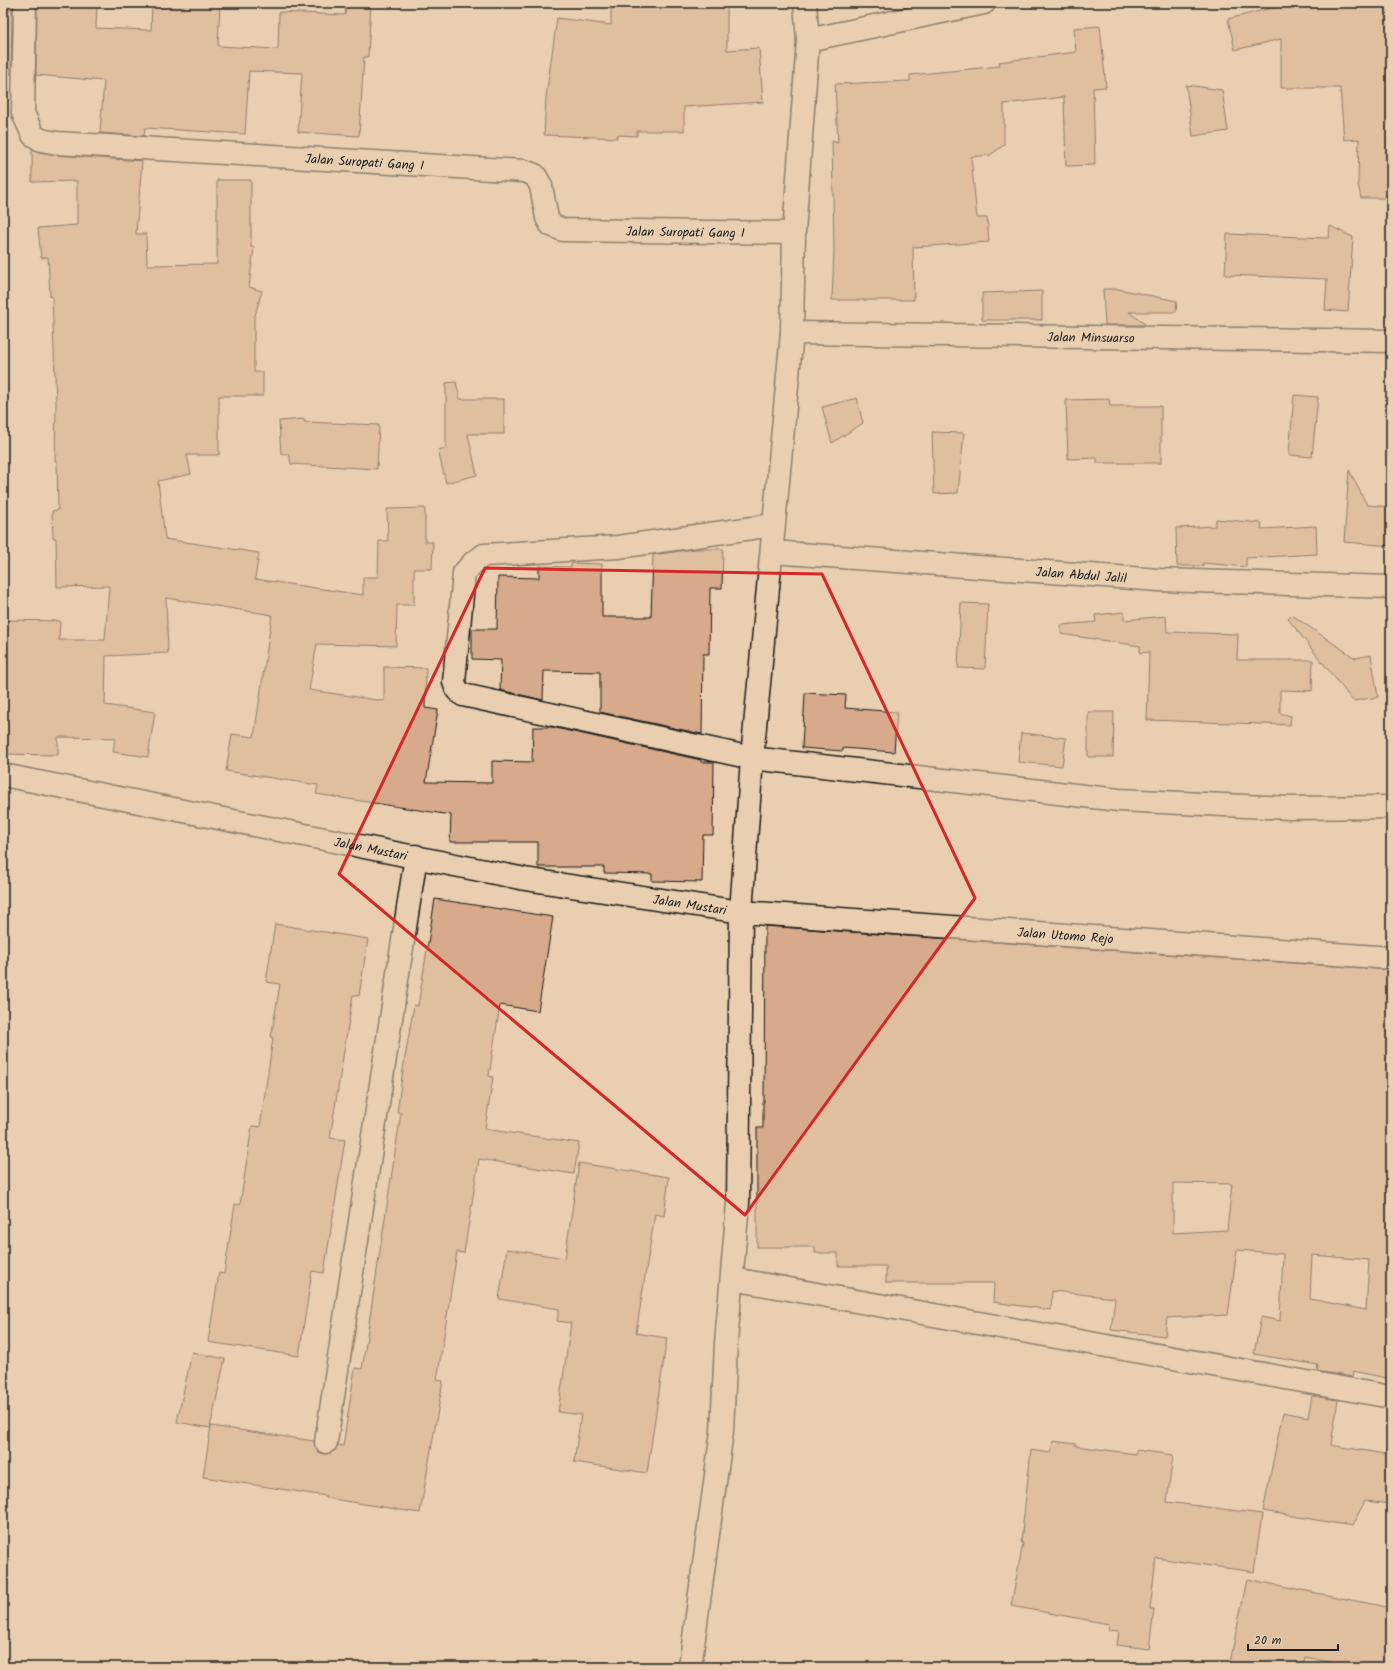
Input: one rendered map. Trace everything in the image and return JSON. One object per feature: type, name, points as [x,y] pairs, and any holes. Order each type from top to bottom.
[{"type":"street","name":"Jalan Suropati Gang I","points":[[25,3],[23,113],[33,135],[41,140],[57,143],[524,171],[535,175],[541,186],[547,218],[551,225],[563,230],[794,233]]},
{"type":"street","points":[[690,1667],[722,1431],[726,1343],[733,1279],[738,1203],[741,912],[752,758],[792,333],[794,233],[808,40],[805,3]]},
{"type":"street","points":[[808,40],[984,3]]},
{"type":"street","name":"Jalan Minsuarso","points":[[792,333],[1391,341]]},
{"type":"street","points":[[774,524],[618,547],[484,555],[474,562],[464,573],[454,682],[456,690],[463,695],[752,758],[1119,800],[1290,808],[1391,807]]},
{"type":"street","name":"Jalan Abdul Jalil","points":[[772,552],[1159,580],[1391,587]]},
{"type":"street","name":"Jalan Mustari","points":[[3,775],[416,856],[525,879],[741,912]]},
{"type":"street","points":[[326,1442],[416,856]]},
{"type":"street","name":"Jalan Utomo Rejo","points":[[741,912],[1391,958]]},
{"type":"street","points":[[733,1279],[1391,1397]]},
{"type":"highlighted area","points":[[485,568],[822,574],[975,898],[745,1215],[339,874]]},
{"type":"building","points":[[37,3],[97,3],[96,28],[151,30],[152,3],[220,3],[218,46],[278,49],[279,12],[345,15],[346,3],[371,3],[368,57],[364,57],[359,136],[298,132],[302,73],[249,71],[245,134],[145,128],[144,136],[100,133],[104,81],[36,75]]},
{"type":"building","points":[[611,3],[727,3],[727,50],[759,48],[763,102],[684,107],[684,131],[637,131],[637,136],[617,135],[617,138],[544,135],[546,97],[557,18],[611,25]]},
{"type":"building","points":[[1291,3],[1391,3],[1391,198],[1361,198],[1358,184],[1359,139],[1344,140],[1340,88],[1281,88],[1281,39],[1235,50],[1228,19]]},
{"type":"building","points":[[3,10],[12,10],[11,74],[3,73]]},
{"type":"building","points":[[1100,26],[1106,87],[1093,88],[1095,165],[1066,166],[1064,97],[1004,104],[1004,145],[990,155],[971,157],[977,218],[987,218],[989,242],[913,247],[914,300],[832,300],[834,249],[832,141],[838,143],[835,84],[910,81],[910,75],[1000,66],[999,62],[1076,52],[1074,28]]},
{"type":"building","points":[[1186,85],[1222,90],[1228,131],[1193,136]]},
{"type":"building","points":[[32,149],[39,152],[56,155],[142,161],[136,234],[146,234],[147,265],[217,264],[217,180],[251,180],[251,247],[254,247],[249,287],[262,291],[254,319],[254,372],[263,372],[263,396],[219,396],[219,455],[187,455],[191,474],[158,481],[165,539],[259,553],[255,579],[363,595],[363,577],[378,577],[379,541],[388,541],[387,509],[425,508],[425,542],[433,542],[432,569],[414,569],[414,605],[397,605],[396,646],[317,644],[309,690],[384,701],[384,667],[426,668],[425,708],[438,710],[426,782],[492,783],[492,761],[532,762],[533,727],[551,727],[701,760],[701,762],[714,762],[713,835],[703,835],[702,882],[652,881],[652,874],[604,873],[604,867],[538,867],[538,842],[450,842],[451,815],[316,794],[318,785],[226,771],[232,734],[254,737],[272,615],[166,598],[168,653],[106,656],[105,705],[155,712],[148,757],[113,752],[115,738],[58,737],[58,755],[3,754],[3,620],[60,621],[59,640],[105,640],[109,586],[57,587],[56,538],[53,538],[52,511],[58,510],[57,461],[55,461],[56,403],[52,296],[50,297],[48,257],[41,258],[38,228],[77,225],[77,181],[32,182]]},
{"type":"building","points":[[1330,226],[1353,237],[1348,312],[1325,310],[1327,279],[1225,275],[1227,234],[1329,238]]},
{"type":"building","points":[[1103,289],[1118,289],[1177,301],[1176,312],[1129,312],[1146,325],[1105,325]]},
{"type":"building","points":[[1042,291],[1042,320],[982,320],[982,293]]},
{"type":"building","points":[[456,382],[460,399],[504,399],[504,434],[468,434],[477,475],[446,483],[438,450],[446,448],[446,383]]},
{"type":"building","points":[[1294,395],[1318,397],[1312,457],[1289,455]]},
{"type":"building","points":[[857,398],[863,423],[832,443],[822,407]]},
{"type":"building","points":[[1109,399],[1110,406],[1161,406],[1161,463],[1097,463],[1097,458],[1068,459],[1066,400]]},
{"type":"building","points":[[304,419],[304,422],[379,425],[377,469],[291,464],[289,454],[281,454],[279,421]]},
{"type":"building","points":[[932,432],[964,433],[958,493],[934,494]]},
{"type":"building","points":[[1349,470],[1367,505],[1391,507],[1391,546],[1344,542]]},
{"type":"building","points":[[1216,519],[1262,523],[1261,529],[1316,526],[1317,554],[1246,558],[1246,567],[1203,563],[1203,566],[1177,566],[1176,528],[1215,526]]},
{"type":"building","points":[[694,549],[723,549],[722,588],[710,588],[709,654],[703,654],[702,734],[600,712],[600,672],[544,671],[543,700],[500,690],[501,660],[472,659],[472,629],[497,629],[498,577],[539,578],[539,566],[571,567],[571,563],[602,564],[602,617],[651,617],[653,555]]},
{"type":"building","points":[[961,603],[988,604],[985,669],[958,668]]},
{"type":"building","points":[[1124,612],[1124,620],[1166,616],[1167,632],[1238,634],[1237,660],[1313,660],[1312,691],[1280,690],[1280,713],[1291,716],[1290,725],[1147,720],[1149,652],[1140,653],[1140,646],[1061,634],[1061,625],[1096,622],[1095,615]]},
{"type":"building","points":[[1292,615],[1355,658],[1371,655],[1378,697],[1353,701],[1288,619]]},
{"type":"building","points":[[805,693],[846,695],[845,708],[897,712],[894,752],[843,748],[843,751],[802,748]]},
{"type":"building","points":[[1088,712],[1114,712],[1113,757],[1088,757]]},
{"type":"building","points":[[1021,733],[1066,738],[1062,766],[1018,762]]},
{"type":"building","points":[[435,899],[553,917],[538,1011],[500,1005],[489,1076],[493,1077],[485,1129],[579,1143],[574,1174],[479,1159],[464,1253],[457,1252],[437,1380],[443,1381],[420,1513],[326,1498],[326,1496],[203,1477],[211,1426],[314,1441],[318,1451],[324,1454],[331,1453],[338,1445],[343,1446],[355,1368],[362,1369],[401,1113],[397,1112],[404,1063],[414,1005],[418,1006]]},
{"type":"building","points":[[275,924],[368,939],[359,996],[353,995],[330,1138],[345,1140],[324,1273],[312,1271],[299,1356],[208,1342],[219,1273],[224,1274],[235,1204],[240,1205],[252,1126],[260,1127],[273,1038],[271,1038],[280,984],[266,982]]},
{"type":"building","points":[[765,926],[1391,970],[1391,1379],[1353,1371],[1352,1377],[1317,1371],[1318,1365],[1254,1354],[1261,1317],[1280,1321],[1283,1254],[1237,1250],[1228,1315],[1167,1318],[1165,1336],[1111,1330],[1115,1298],[1052,1291],[1051,1310],[993,1302],[994,1283],[886,1283],[886,1266],[838,1266],[838,1253],[815,1253],[815,1247],[757,1247],[757,1128],[763,1128]],"holes":[[[1173,1183],[1232,1184],[1227,1230],[1173,1233]],[[1312,1255],[1369,1260],[1366,1310],[1310,1299]]]},
{"type":"building","points":[[579,1163],[669,1177],[664,1216],[655,1214],[636,1333],[667,1338],[647,1473],[574,1462],[581,1415],[558,1412],[571,1323],[557,1321],[559,1309],[499,1299],[507,1249],[565,1258]]},
{"type":"building","points":[[192,1352],[225,1359],[210,1428],[177,1422]]},
{"type":"building","points":[[1312,1396],[1338,1400],[1331,1445],[1391,1455],[1391,1504],[1365,1501],[1352,1526],[1263,1511],[1283,1412],[1308,1417]]},
{"type":"building","points":[[1053,1441],[1076,1444],[1076,1446],[1136,1454],[1136,1450],[1173,1455],[1167,1502],[1262,1514],[1254,1572],[1156,1558],[1150,1609],[1154,1609],[1149,1649],[1117,1645],[1119,1631],[1108,1630],[1109,1624],[1011,1606],[1023,1543],[1021,1542],[1031,1450],[1051,1453]]},
{"type":"building","points":[[1247,1579],[1391,1608],[1391,1648],[1387,1667],[1355,1667],[1304,1657],[1302,1667],[1229,1667]]}]
